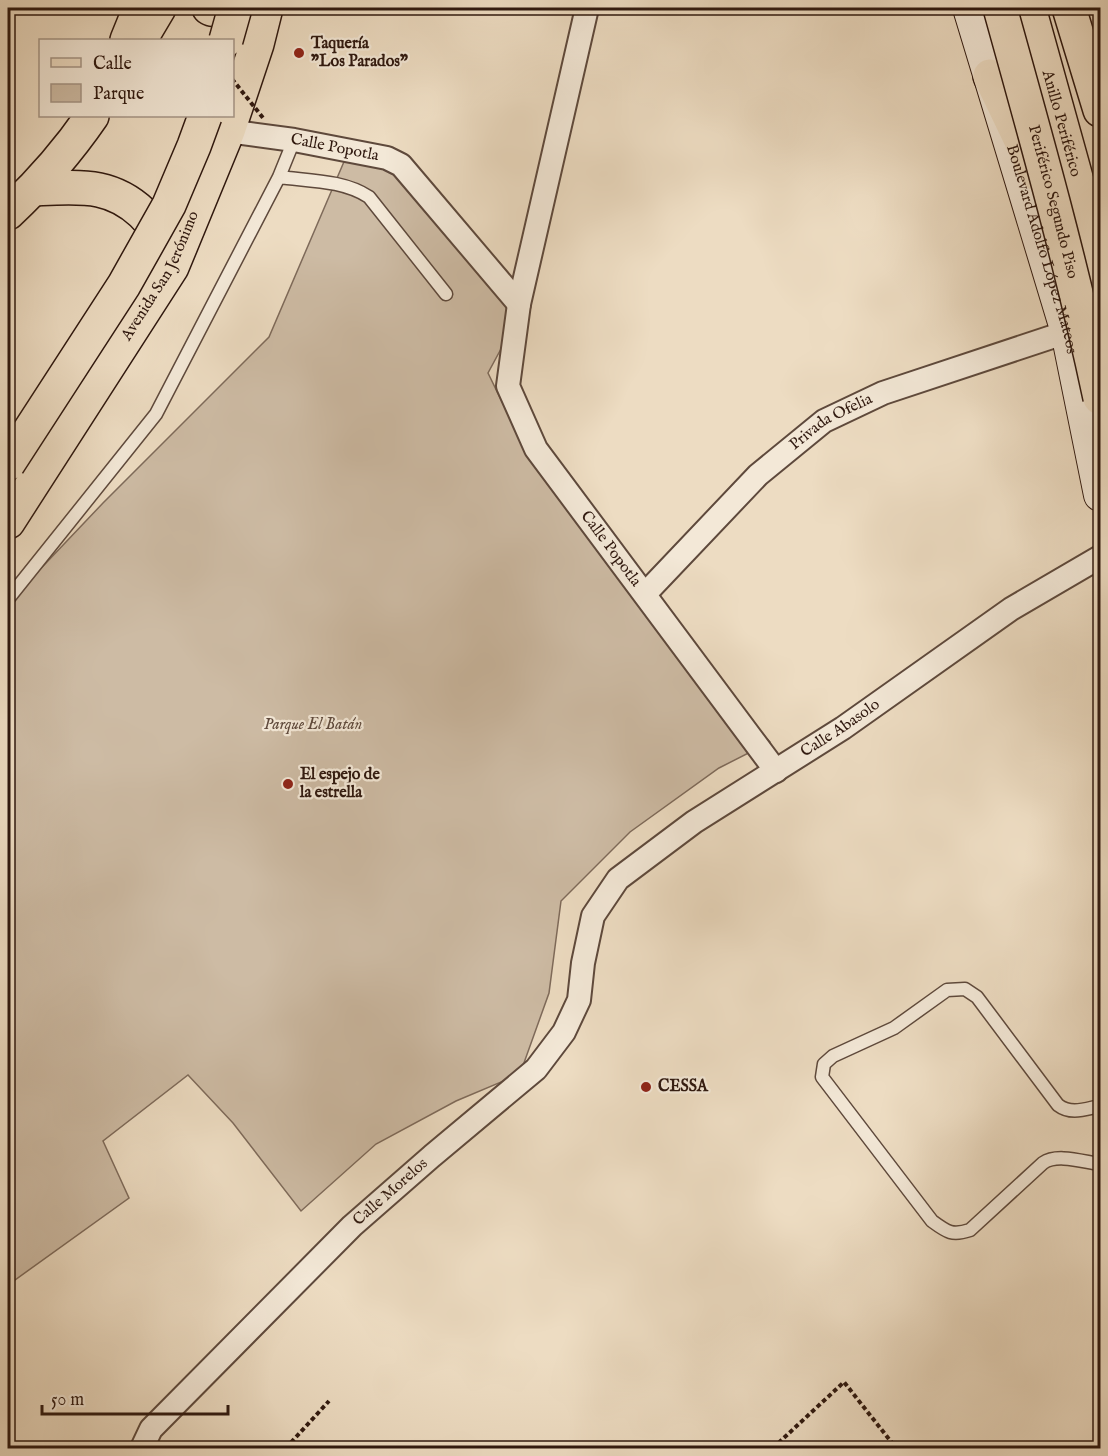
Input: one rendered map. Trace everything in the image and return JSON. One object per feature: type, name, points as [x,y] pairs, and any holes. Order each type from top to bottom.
[{"type":"main road","points":[[127,39],[140,8]]},
{"type":"main road","points":[[141,39],[159,8]]},
{"type":"main road","points":[[209,8],[238,12],[244,8]]},
{"type":"main road","points":[[226,39],[235,8]]},
{"type":"main road","name":"Avenida San Jerónimo","points":[[234,89],[257,44],[266,8]]},
{"type":"main road","name":"Boulevard Adolfo López Mateos","points":[[969,8],[1067,332],[1101,495]]},
{"type":"main road","name":"Periférico Segundo Piso","points":[[1000,8],[1035,132],[1101,398]]},
{"type":"main road","name":"Anillo Periférico","points":[[1029,8],[1090,228],[1101,276]]},
{"type":"main road","points":[[1069,8],[1101,110]]},
{"type":"main road","points":[[990,76],[1101,306]]},
{"type":"main road","points":[[8,213],[34,189],[91,117]]},
{"type":"main road","points":[[8,464],[124,285],[169,204],[194,146],[217,123]]},
{"type":"main road","name":"Avenida San Jerónimo","points":[[8,522],[172,267],[217,123]]},
{"type":"main road","points":[[34,189],[100,190],[126,200],[148,217],[164,240],[172,267]]},
{"type":"street","name":"Calle Popotla","points":[[587,8],[519,304],[507,387],[536,449],[776,771]]},
{"type":"street","name":"Calle Popotla","points":[[217,123],[387,158],[401,165],[519,304]]},
{"type":"street","name":"Privada Ofelia","points":[[645,594],[758,476],[824,421],[883,393],[1067,332]]},
{"type":"street","name":"Calle Abasolo","points":[[593,916],[618,879],[694,822],[843,728],[1011,609],[1101,557]]},
{"type":"street","name":"Calle Morelos","points":[[142,1449],[151,1429],[352,1226],[536,1069],[564,1032],[579,1000],[583,963],[593,916]]},
{"type":"lane","points":[[8,599],[156,414],[279,177],[294,140]]},
{"type":"lane","points":[[279,177],[345,185],[369,197],[446,294]]},
{"type":"lane","points":[[1101,1106],[1072,1111],[1065,1110],[1058,1105],[977,997],[965,989],[947,990],[894,1028],[833,1056],[824,1064],[822,1077],[932,1221],[946,1232],[958,1234],[970,1230],[1049,1159],[1058,1158],[1101,1164]]},
{"type":"path","points":[[234,82],[264,119]]},
{"type":"path","points":[[773,1449],[844,1382],[896,1449]]},
{"type":"path","points":[[286,1449],[328,1401]]},
{"type":"green space","name":"Parque El Batán","points":[[346,157],[396,163],[506,292],[515,323],[488,373],[526,451],[629,585],[770,742],[719,768],[630,832],[561,901],[549,993],[520,1074],[456,1101],[376,1144],[301,1211],[233,1123],[188,1075],[103,1141],[129,1198],[8,1285],[8,603],[103,503],[269,337]]},
{"type":"place","name":"Taquería \"Los Parados\"","points":[[299,53]]},
{"type":"place","name":"El espejo de la estrella","points":[[288,784]]},
{"type":"place","name":"CESSA","points":[[646,1087]]}]
